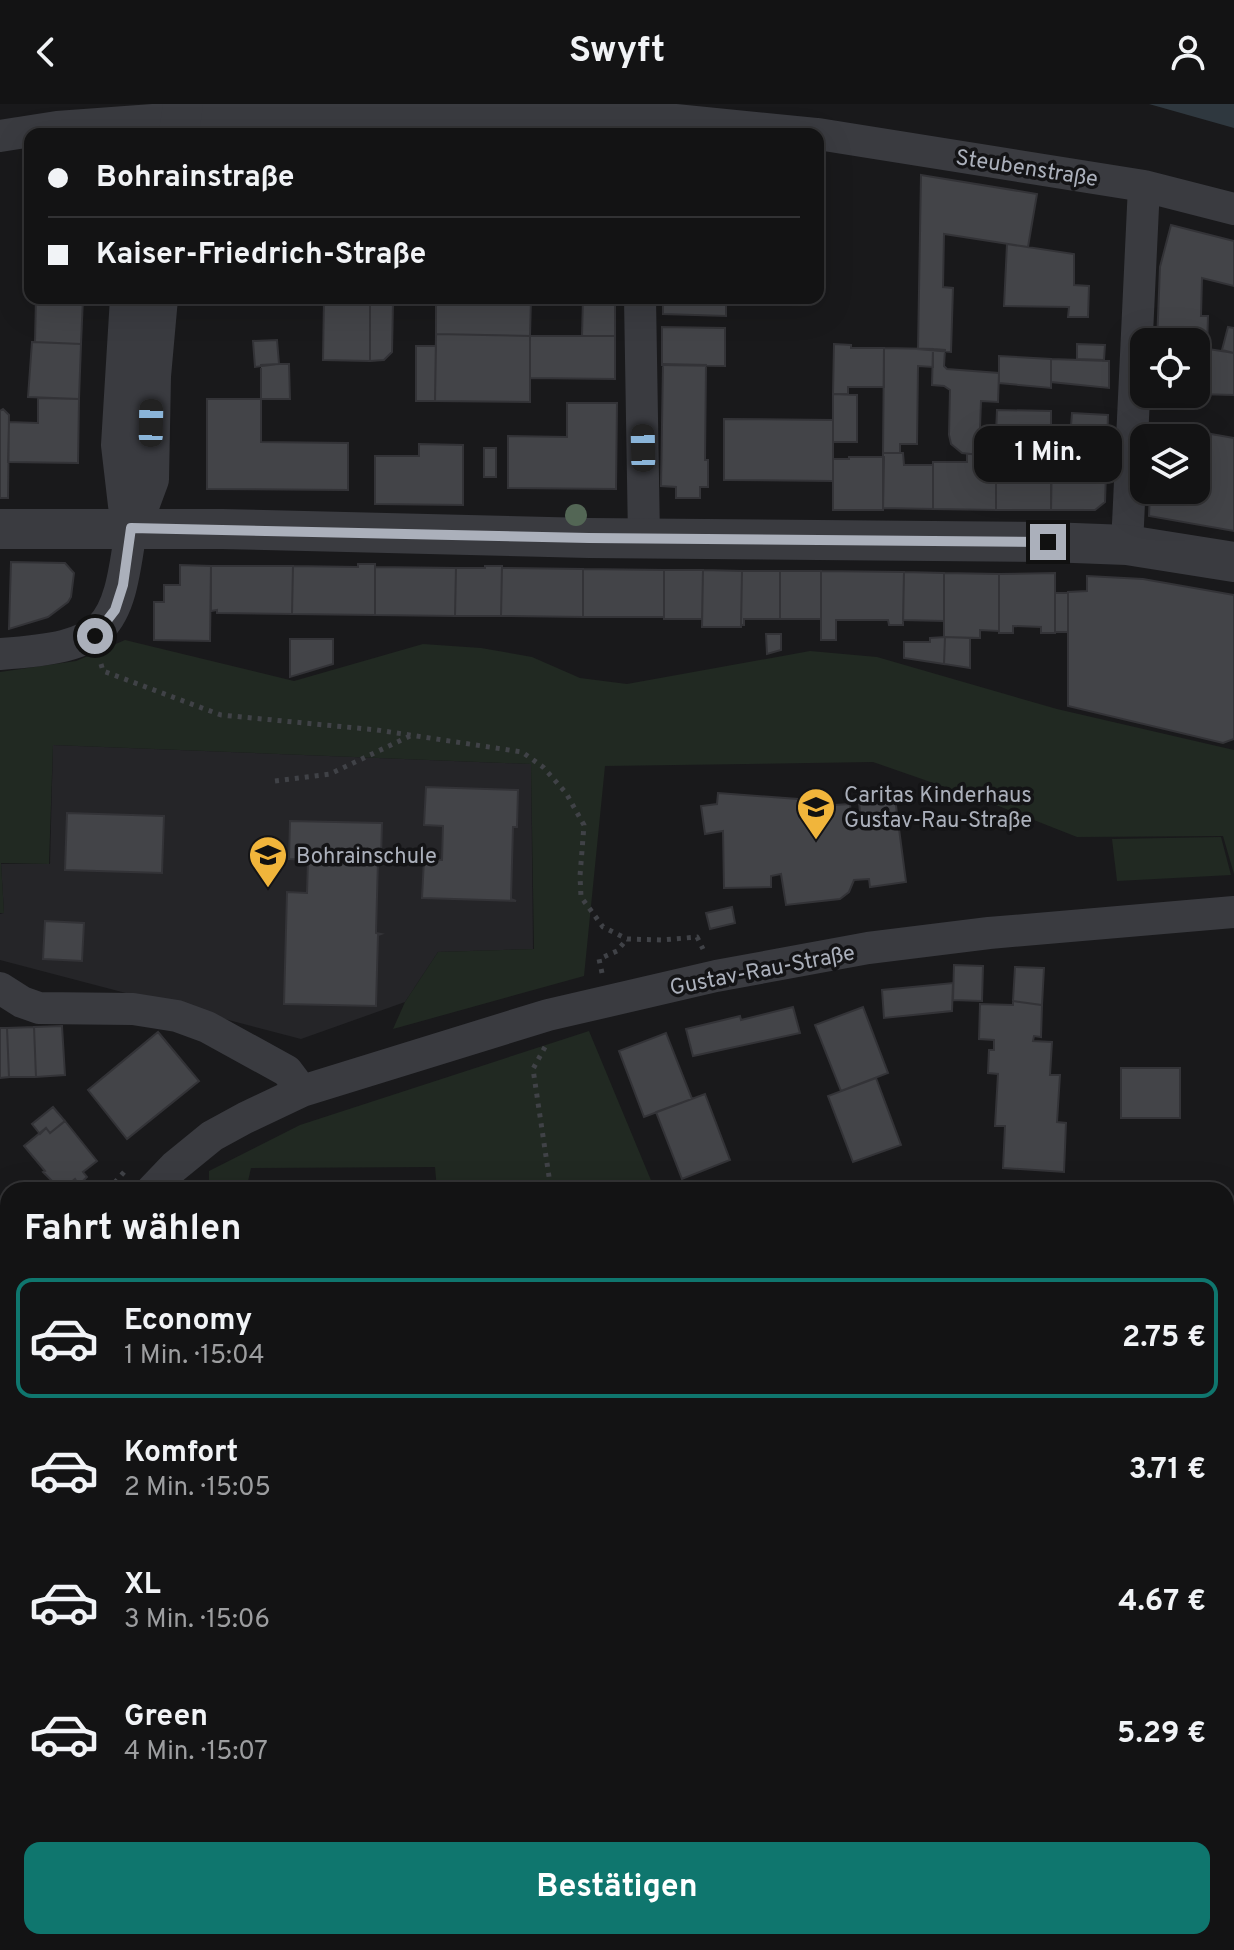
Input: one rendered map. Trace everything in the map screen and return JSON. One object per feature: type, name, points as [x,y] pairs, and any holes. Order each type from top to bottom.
[{"type":"street","name":"Steubenstraße","points":[[51,128],[179,122],[696,128]]},
{"type":"street","name":"Steubenstraße","points":[[0,136],[24,132]]},
{"type":"street","name":"Steubenstraße","points":[[824,135],[1144,186],[1234,209]]},
{"type":"street","points":[[1127,545],[1144,186]]},
{"type":"street","points":[[130,304],[121,445],[131,528]]},
{"type":"street","points":[[0,654],[54,648],[95,636],[115,610],[131,528],[149,479],[151,376],[157,304]]},
{"type":"street","points":[[640,304],[644,538]]},
{"type":"street","points":[[0,529],[131,528],[1048,542],[1127,545],[1234,562]]},
{"type":"street","name":"Gustav-Rau-Straße","points":[[169,1182],[212,1136],[302,1091],[548,1015],[716,976],[868,948],[989,933],[1234,912]]},
{"type":"street","points":[[0,988],[22,1002],[39,1008],[102,1007],[177,1016],[207,1027],[287,1071],[302,1091]]},
{"type":"path","points":[[103,671],[221,715],[412,735],[522,752],[543,767],[566,793],[584,825],[581,897],[603,927],[627,939],[697,937],[703,949]]},
{"type":"path","points":[[275,781],[330,774],[412,735]]},
{"type":"path","points":[[602,973],[599,959],[617,951],[627,939]]},
{"type":"path","points":[[533,1069],[550,1182]]},
{"type":"shaded area","points":[[1149,104],[1234,104],[1234,128]]},
{"type":"shaded area","points":[[125,640],[294,681],[423,644],[481,648],[532,657],[580,678],[627,684],[810,651],[877,657],[1057,709],[1234,750],[1234,874],[1223,836],[1077,837],[873,762],[605,766],[584,976],[393,1029],[405,1002],[438,952],[534,949],[531,764],[53,745],[49,864],[1,863],[4,913],[0,913],[0,672],[76,661]]},
{"type":"shaded area","name":"Bohrainschule","points":[[53,745],[531,764],[533,949],[438,952],[405,1002],[301,1039],[0,960],[0,914],[4,913],[1,864],[50,864]]},
{"type":"shaded area","points":[[1221,837],[1231,875],[1117,881],[1112,839]]},
{"type":"shaded area","points":[[589,1031],[652,1182],[436,1182],[435,1167],[251,1168],[248,1182],[209,1182],[209,1171],[300,1125]]},
{"type":"building","points":[[921,175],[1037,194],[1028,247],[944,234],[943,287],[953,288],[951,352],[918,349]]},
{"type":"building","points":[[1171,225],[1234,241],[1234,286],[1202,278],[1201,316],[1208,316],[1208,328],[1158,328],[1160,267]]},
{"type":"building","points":[[1007,244],[1074,254],[1074,285],[1089,286],[1088,317],[1068,317],[1069,307],[1004,306]]},
{"type":"building","points":[[36,304],[83,304],[81,344],[35,342]]},
{"type":"building","points":[[324,304],[370,304],[370,361],[323,360]]},
{"type":"building","points":[[370,304],[393,304],[392,352],[384,360],[370,361]]},
{"type":"building","points":[[436,304],[531,304],[530,336],[436,334]]},
{"type":"building","points":[[583,304],[615,304],[615,336],[582,336]]},
{"type":"building","points":[[663,304],[726,304],[726,316],[663,314]]},
{"type":"building","points":[[662,327],[725,328],[725,366],[662,365]]},
{"type":"building","points":[[1228,327],[1234,328],[1234,353],[1222,350]]},
{"type":"building","points":[[436,334],[530,336],[530,402],[435,401]]},
{"type":"building","points":[[530,336],[615,336],[615,379],[530,378]]},
{"type":"building","points":[[277,340],[279,364],[255,367],[253,341]]},
{"type":"building","points":[[32,342],[81,344],[79,399],[28,397]]},
{"type":"building","points":[[834,344],[851,345],[851,348],[884,348],[884,387],[848,387],[848,394],[833,394]]},
{"type":"building","points":[[1077,344],[1105,345],[1104,360],[1077,359]]},
{"type":"building","points":[[416,346],[436,346],[435,401],[416,401]]},
{"type":"building","points":[[884,348],[933,349],[933,367],[918,366],[917,444],[900,444],[900,453],[883,453]]},
{"type":"building","points":[[933,349],[945,350],[944,366],[947,369],[999,373],[998,402],[981,401],[979,455],[962,453],[951,444],[950,390],[932,385]]},
{"type":"building","points":[[1210,349],[1234,353],[1234,395],[1210,394]]},
{"type":"building","points":[[999,356],[1051,359],[1051,388],[999,383]]},
{"type":"building","points":[[1051,359],[1109,361],[1109,388],[1051,382]]},
{"type":"building","points":[[289,364],[290,399],[261,399],[261,365]]},
{"type":"building","points":[[663,364],[706,365],[705,460],[708,460],[708,487],[700,487],[700,498],[676,498],[676,487],[661,486]]},
{"type":"building","points":[[833,394],[857,395],[857,442],[833,442]]},
{"type":"building","points":[[38,398],[79,399],[78,463],[8,462],[9,422],[38,423]]},
{"type":"building","points":[[207,399],[261,399],[261,442],[348,443],[348,490],[207,489]]},
{"type":"building","points":[[567,403],[617,403],[616,489],[508,488],[508,436],[567,437]]},
{"type":"building","points":[[3,409],[9,415],[8,498],[0,498],[0,411]]},
{"type":"building","points":[[997,410],[1051,411],[1051,436],[996,433]]},
{"type":"building","points":[[1072,413],[1108,415],[1105,502],[1095,510],[1051,510],[1052,452],[1069,452]]},
{"type":"building","points":[[724,419],[833,420],[833,481],[724,480]]},
{"type":"building","points":[[996,433],[1022,433],[1022,463],[1029,463],[1029,456],[1040,456],[1040,463],[1051,463],[1051,510],[996,510]]},
{"type":"building","points":[[1211,434],[1234,438],[1234,531],[1149,516],[1149,504],[1210,504]]},
{"type":"building","points":[[419,444],[463,445],[463,505],[375,504],[375,456],[419,456]]},
{"type":"building","points":[[484,448],[496,448],[496,477],[484,477]]},
{"type":"building","points":[[883,453],[903,453],[904,465],[933,465],[933,509],[883,508]]},
{"type":"building","points":[[967,454],[996,454],[996,510],[933,509],[933,462],[967,462]]},
{"type":"building","points":[[884,457],[883,510],[833,510],[833,459]]},
{"type":"building","points":[[11,562],[65,563],[74,573],[68,602],[48,617],[9,629]]},
{"type":"building","points":[[358,564],[375,564],[375,615],[292,614],[293,566],[358,567]]},
{"type":"building","points":[[180,565],[211,566],[210,641],[154,640],[154,602],[164,602],[164,585],[180,585]]},
{"type":"building","points":[[211,566],[293,566],[292,614],[211,611]]},
{"type":"building","points":[[502,566],[501,616],[455,616],[456,568]]},
{"type":"building","points":[[375,567],[456,568],[455,616],[375,615]]},
{"type":"building","points":[[502,568],[583,569],[583,617],[501,616]]},
{"type":"building","points":[[583,569],[664,570],[664,617],[583,617]]},
{"type":"building","points":[[664,570],[703,570],[702,619],[664,619]]},
{"type":"building","points":[[703,570],[742,571],[741,627],[702,627]]},
{"type":"building","points":[[742,571],[780,571],[780,619],[744,619],[744,625],[741,625]]},
{"type":"building","points":[[780,571],[821,571],[821,619],[780,619]]},
{"type":"building","points":[[821,571],[904,572],[903,625],[889,625],[888,620],[836,620],[836,640],[821,640]]},
{"type":"building","points":[[904,572],[944,573],[944,621],[903,620]]},
{"type":"building","points":[[944,573],[999,574],[999,631],[980,630],[980,638],[944,637]]},
{"type":"building","points":[[1055,573],[1055,633],[1041,633],[1041,627],[1013,626],[1013,633],[999,633],[999,574]]},
{"type":"building","points":[[1087,576],[1143,579],[1234,595],[1234,739],[1223,743],[1068,706],[1068,592],[1087,591]]},
{"type":"building","points":[[1055,593],[1068,593],[1068,632],[1055,632]]},
{"type":"building","points":[[766,634],[781,634],[781,650],[767,654]]},
{"type":"building","points":[[945,637],[944,664],[904,658],[904,642],[930,642],[930,638]]},
{"type":"building","points":[[945,637],[970,638],[970,668],[944,664]]},
{"type":"building","points":[[290,639],[333,639],[333,664],[290,677]]},
{"type":"building","points":[[426,787],[518,790],[517,827],[513,827],[511,899],[516,901],[422,898],[424,859],[442,860],[443,826],[424,825]]},
{"type":"building","points":[[718,793],[811,800],[811,809],[850,804],[851,814],[860,812],[859,802],[895,798],[906,882],[870,887],[869,879],[854,880],[849,892],[840,899],[786,905],[781,874],[771,876],[771,887],[724,888],[723,831],[705,834],[701,806],[717,804]]},
{"type":"building","points":[[67,813],[164,816],[162,873],[65,870]]},
{"type":"building","points":[[290,821],[382,823],[381,860],[378,860],[376,933],[381,934],[378,935],[376,1006],[284,1004],[287,892],[307,893],[308,860],[289,859]]},
{"type":"building","points":[[732,907],[735,923],[710,929],[706,913]]},
{"type":"building","points":[[45,921],[84,923],[82,961],[43,959]]},
{"type":"building","points":[[954,965],[983,966],[982,1001],[953,1000]]},
{"type":"building","points":[[1015,967],[1044,968],[1042,1005],[1013,1001]]},
{"type":"building","points":[[953,983],[952,1011],[884,1018],[882,990]]},
{"type":"building","points":[[1013,1001],[1042,1005],[1041,1037],[1034,1036],[1033,1041],[1052,1042],[1050,1075],[1060,1075],[1057,1122],[1066,1123],[1064,1172],[1003,1168],[1005,1126],[995,1126],[998,1074],[988,1073],[989,1050],[994,1050],[994,1040],[979,1039],[980,1004],[1013,1005]]},
{"type":"building","points":[[793,1007],[800,1033],[693,1056],[686,1029]]},
{"type":"building","points":[[863,1007],[888,1073],[841,1091],[815,1025]]},
{"type":"building","points":[[62,1026],[65,1075],[36,1077],[34,1027]]},
{"type":"building","points":[[34,1027],[36,1077],[9,1077],[7,1028]]},
{"type":"building","points":[[0,1028],[7,1028],[9,1077],[0,1078]]},
{"type":"building","points":[[158,1032],[199,1081],[127,1139],[88,1090]]},
{"type":"building","points":[[666,1033],[692,1099],[644,1117],[619,1051]]},
{"type":"building","points":[[1121,1068],[1180,1068],[1180,1118],[1121,1118]]},
{"type":"building","points":[[876,1078],[901,1145],[853,1162],[828,1096]]},
{"type":"building","points":[[705,1094],[730,1160],[682,1179],[656,1112]]},
{"type":"building","points":[[53,1107],[65,1121],[50,1133],[46,1128],[40,1134],[32,1124]]},
{"type":"building","points":[[65,1121],[97,1161],[83,1172],[87,1177],[82,1182],[75,1179],[71,1182],[53,1182],[24,1146],[46,1128],[50,1133]]},
{"type":"place","name":"Caritas Kinderhaus Gustav-Rau-Straße","points":[[816,841]]},
{"type":"place","name":"Bohrainschule","points":[[268,889]]},
{"type":"route","points":[[95,636],[115,610],[123,585],[131,528],[589,538],[1048,542]]}]
